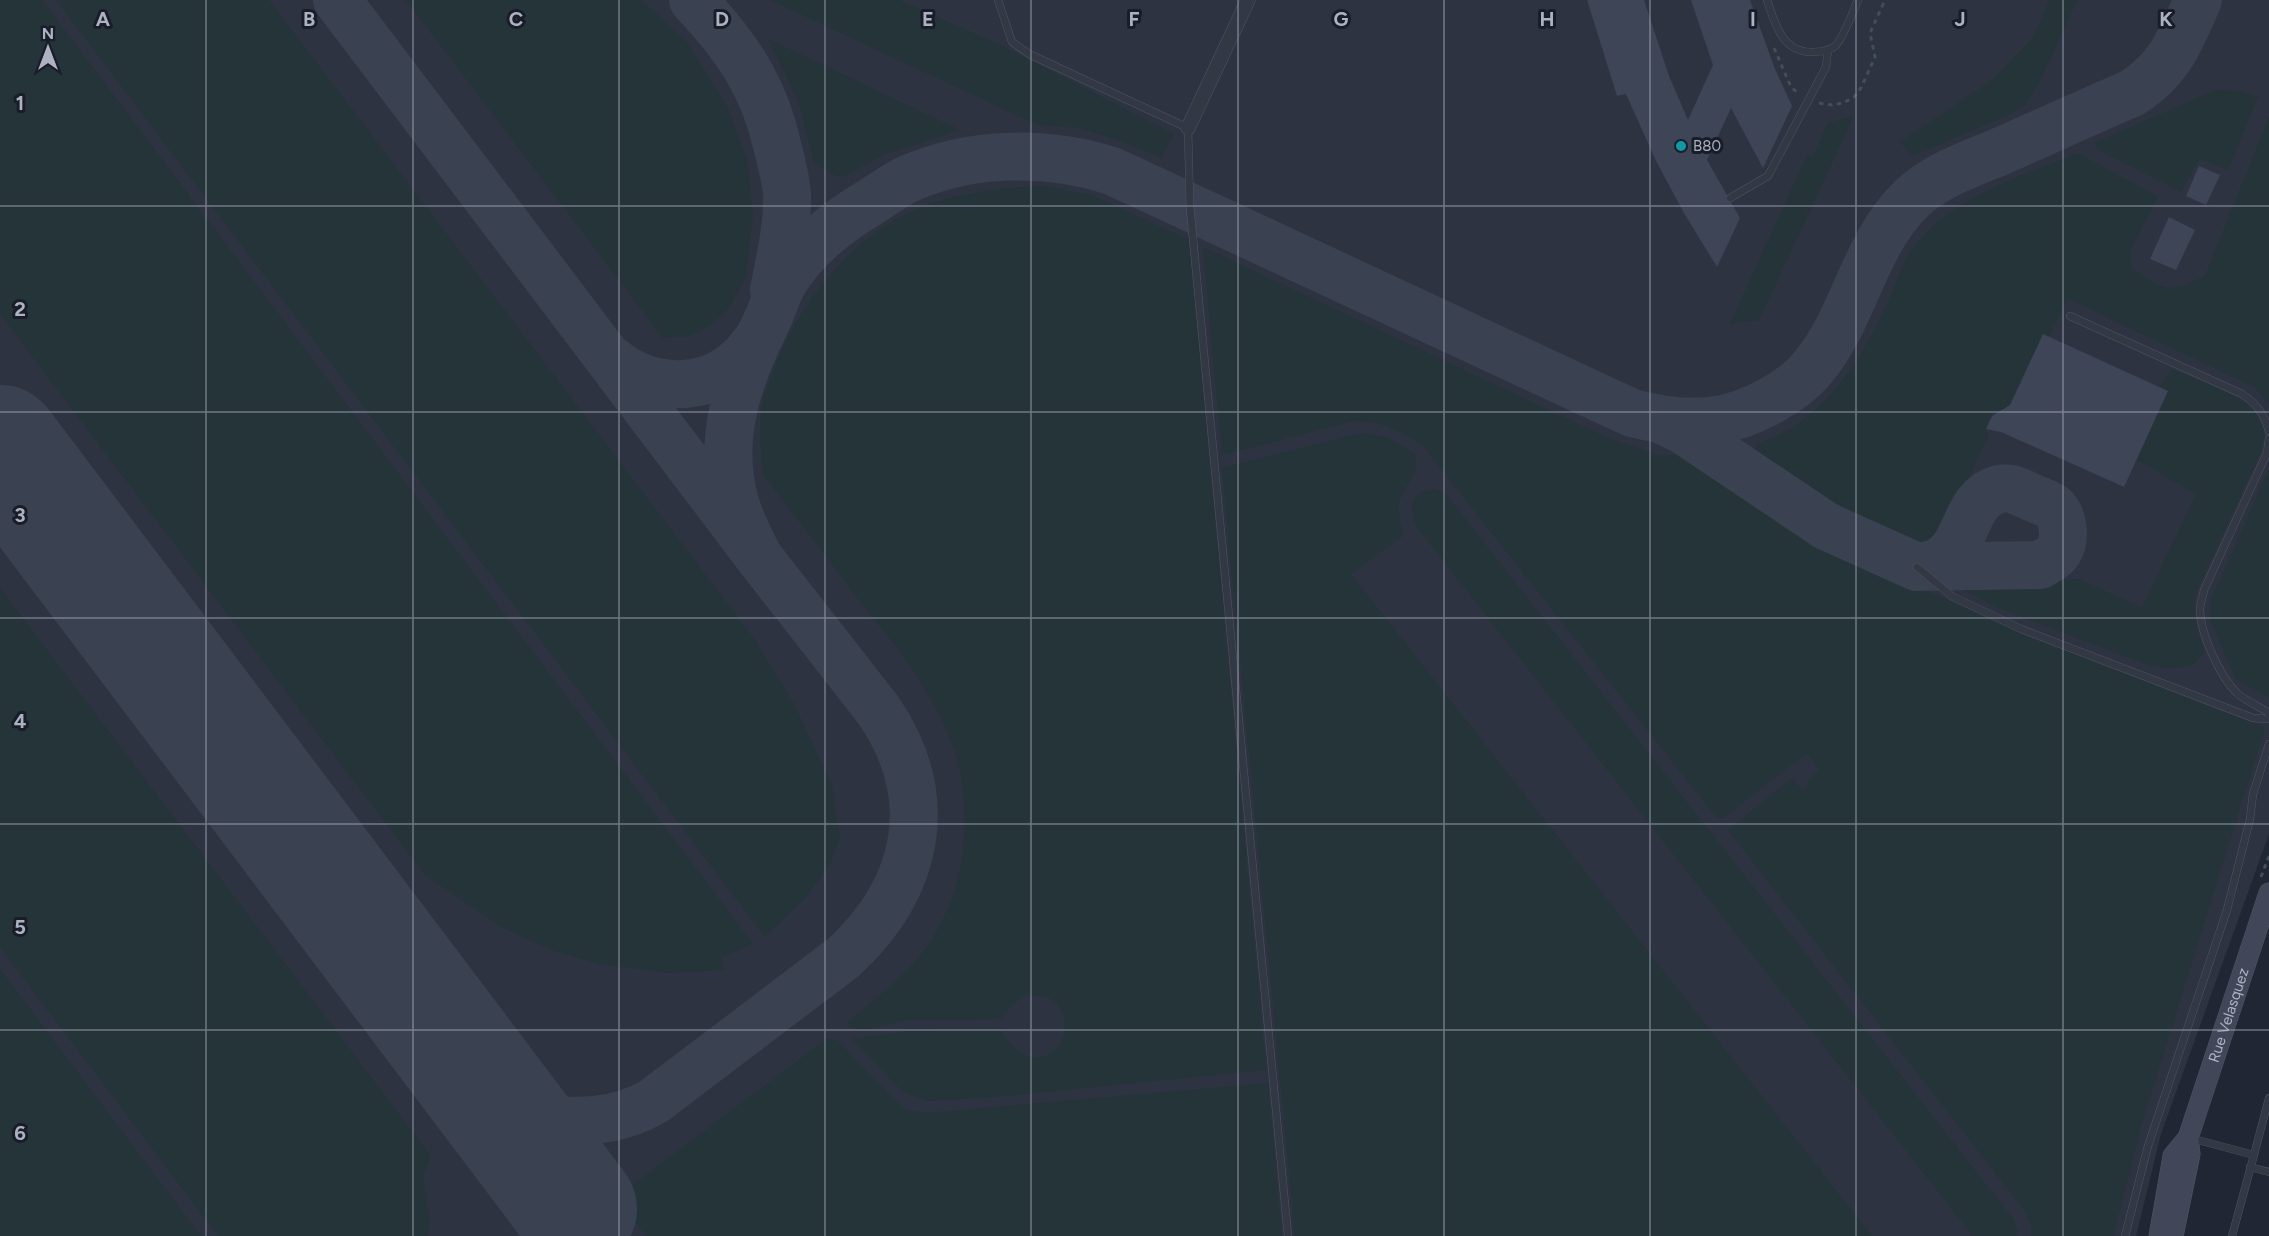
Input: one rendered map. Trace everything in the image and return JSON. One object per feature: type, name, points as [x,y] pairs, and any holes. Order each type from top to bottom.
[{"type":"street","points":[[1188,128],[1248,0]]},
{"type":"street","name":"Rue Velasquez","points":[[2159,1236],[2173,1156],[2188,1138],[2269,893]]},
{"type":"street","name":"Rue Velasquez","points":[[2173,1236],[2190,1154],[2188,1138]]},
{"type":"lane","points":[[998,0],[1012,42],[1029,54],[1188,128],[1190,207],[1288,1236]]},
{"type":"lane","points":[[1767,0],[1775,25],[1790,46],[1801,51],[1814,52],[1828,50],[1836,45],[1858,0]]},
{"type":"lane","points":[[1730,198],[1768,176],[1826,67],[1828,50]]},
{"type":"lane","points":[[2070,316],[2242,394],[2255,402],[2265,417],[2269,431]]},
{"type":"lane","points":[[2269,439],[2267,453],[2204,590],[2200,607],[2202,624],[2223,678],[2239,696],[2257,704],[2269,713]]},
{"type":"lane","points":[[1917,567],[1953,597],[2021,629],[2253,718],[2269,719]]},
{"type":"lane","points":[[2125,1236],[2148,1146],[2227,910],[2250,819],[2253,794],[2269,744]]},
{"type":"lane","points":[[2232,1236],[2269,1098]]},
{"type":"lane","points":[[2188,1138],[2254,1155]]},
{"type":"lane","points":[[2250,1167],[2269,1172]]},
{"type":"shaded area","points":[[0,0],[2269,0],[2269,834],[2161,1134],[2136,1236],[0,1236]]},
{"type":"shaded area","points":[[0,0],[42,0],[753,944],[721,957],[724,970],[669,973],[603,965],[552,950],[503,928],[425,875],[0,314]]},
{"type":"shaded area","points":[[56,0],[269,0],[755,640],[793,702],[832,785],[840,838],[830,864],[807,896],[765,937]]},
{"type":"shaded area","points":[[406,0],[641,0],[686,41],[728,108],[748,163],[753,215],[746,277],[729,308],[710,326],[690,336],[663,338]]},
{"type":"shaded area","points":[[770,0],[899,0],[998,44],[1174,134],[1161,157],[1079,128],[1038,125]]},
{"type":"shaded area","points":[[2050,0],[2077,0],[2040,81],[2025,105],[2010,114],[1913,156],[1900,142],[1992,80],[2033,38]]},
{"type":"shaded area","points":[[768,39],[960,130],[883,155],[843,177],[831,174],[814,162],[798,100]]},
{"type":"shaded area","points":[[2216,90],[2240,91],[2258,97],[2228,170],[2199,159],[2181,192],[2099,150],[2094,143]]},
{"type":"shaded area","points":[[1854,116],[1759,320],[1730,324],[1807,155],[1813,156],[1828,123]]},
{"type":"shaded area","points":[[2269,117],[2269,403],[2254,387],[2067,298],[2050,336],[2043,334],[2010,405],[1992,416],[1986,429],[1988,436],[1942,536],[1930,546],[1918,548],[1903,543],[1835,510],[1756,457],[1755,449],[1758,444],[1791,429],[1811,414],[1838,386],[1870,339],[1906,260],[1930,229],[1968,201],[2011,180],[2078,153],[2158,197],[2130,250],[2132,269],[2167,288],[2182,286],[2205,276]]},
{"type":"shaded area","points":[[1045,186],[1092,195],[1189,240],[1266,1070],[996,1097],[926,1101],[902,1091],[852,1039],[909,1031],[1000,1030],[1019,1052],[1027,1056],[1040,1057],[1051,1053],[1059,1044],[1064,1034],[1065,1022],[1062,1010],[1054,1001],[1035,995],[1018,1000],[1000,1019],[906,1020],[865,1030],[849,1027],[848,1022],[851,1019],[909,968],[939,928],[957,883],[962,860],[965,813],[963,789],[959,766],[948,733],[919,679],[763,474],[760,437],[761,410],[772,375],[796,323],[830,274],[873,234],[898,218],[939,201],[984,191]]},
{"type":"shaded area","points":[[1203,247],[1610,439],[1659,455],[1691,456],[1824,544],[1865,563],[2023,634],[2265,728],[2142,1123],[2113,1236],[2031,1236],[2031,1226],[2024,1210],[1728,830],[1792,778],[1802,790],[1808,786],[1807,781],[1819,770],[1807,753],[1723,818],[1716,817],[1423,446],[1398,431],[1371,422],[1351,422],[1222,455]]},
{"type":"shaded area","points":[[2171,369],[2220,389],[2246,403],[2261,418],[2264,430],[2261,451],[2195,595],[2197,624],[2205,651],[2192,666],[2171,668],[2151,666],[1993,606],[1959,587],[2079,579],[2142,608],[2196,494],[2137,460],[2168,391],[2160,386]]},
{"type":"shaded area","points":[[1362,433],[1387,437],[1414,453],[1416,467],[1399,506],[1404,535],[1351,574],[1872,1236],[1295,1236],[1222,468]]},
{"type":"shaded area","points":[[2269,469],[2269,698],[2235,678],[2210,618],[2210,602]]},
{"type":"shaded area","points":[[1435,489],[1446,494],[2014,1220],[2018,1232],[2016,1236],[1973,1236],[1416,526],[1412,511],[1413,500],[1420,493]]},
{"type":"shaded area","points":[[0,588],[431,1156],[423,1176],[430,1224],[427,1236],[218,1236],[0,947]]},
{"type":"shaded area","points":[[0,969],[201,1236],[0,1236]]},
{"type":"shaded area","points":[[826,1039],[837,1040],[896,1102],[907,1110],[926,1113],[1268,1083],[1282,1236],[646,1236],[617,1197]]},
{"type":"building","name":"B80","points":[[1587,0],[1644,0],[1669,76],[1688,120],[1713,65],[1691,0],[1750,0],[1775,69],[1792,106],[1763,168],[1731,108],[1707,160],[1740,218],[1717,267],[1656,161],[1626,94],[1617,96]]},
{"type":"building","points":[[2199,166],[2220,175],[2206,205],[2186,196]]},
{"type":"building","points":[[2169,217],[2195,230],[2176,270],[2150,259]]},
{"type":"building","points":[[2043,334],[2168,391],[2124,487],[2001,432],[1986,429],[1992,416],[2010,405]]},
{"type":"taxiway","points":[[337,0],[758,556],[879,711],[898,744],[909,776],[914,809],[912,840],[904,871],[889,901],[869,930],[844,957],[654,1101],[636,1110],[619,1116],[583,1121],[508,1118]]},
{"type":"taxiway","points":[[693,0],[723,34],[747,68],[757,86],[772,126],[784,172],[787,194],[785,230],[774,290]]},
{"type":"taxiway","points":[[758,556],[735,502],[728,455],[733,410],[747,366],[783,283],[803,255],[845,218],[908,179],[957,163],[1009,157],[1062,159],[1112,171],[1632,413],[1664,420],[1710,421],[1741,414],[1764,404],[1788,390],[1808,373],[1828,347],[1840,326],[1882,237],[1895,217],[1921,190],[1953,171],[2132,93],[2156,74],[2173,52],[2198,0]]},
{"type":"taxiway","points":[[612,360],[643,378],[677,384],[695,383],[728,370],[757,340]]},
{"type":"taxiway","points":[[1664,421],[1683,430],[1826,526],[1917,567],[2040,565],[2054,556],[2061,547],[2062,523],[2054,508],[2046,503],[2014,490],[1999,489],[1987,494],[1978,503],[1955,547],[1947,556],[1936,563],[1917,567]]},
{"type":"runway","points":[[0,446],[576,1209]]},
{"type":"place","name":"B80","points":[[1681,146]]}]
